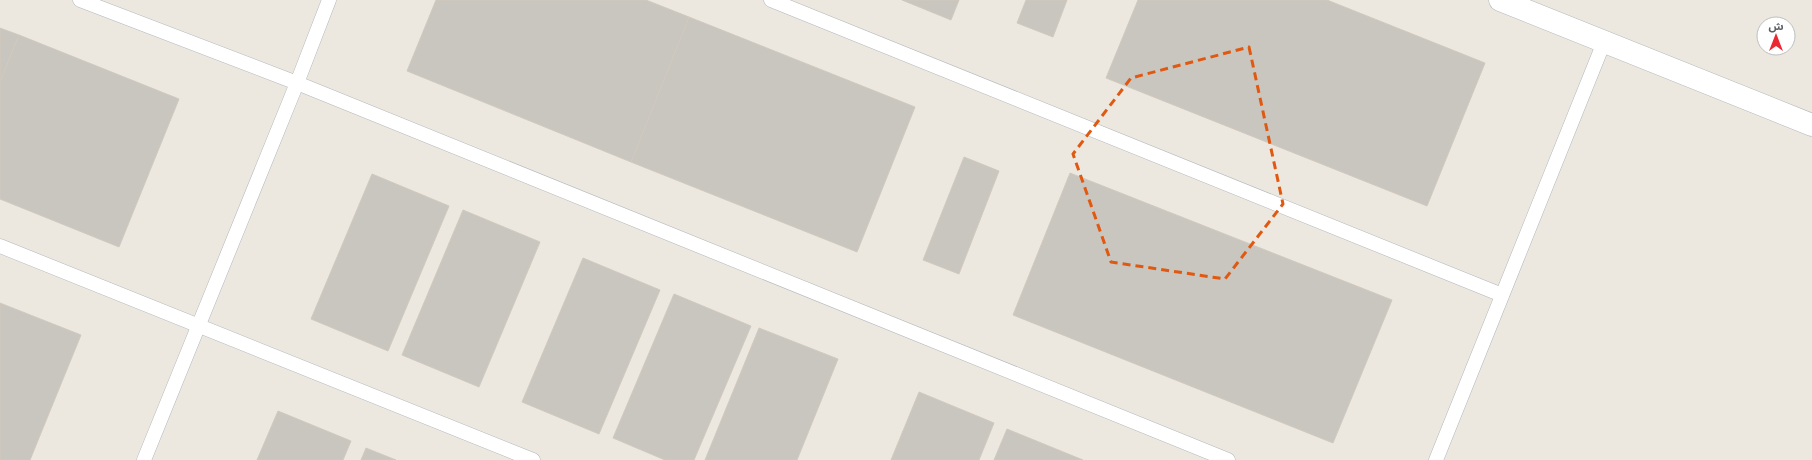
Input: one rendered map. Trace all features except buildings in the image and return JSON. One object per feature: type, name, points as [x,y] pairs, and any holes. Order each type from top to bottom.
[{"type":"street","points":[[1500,0],[1812,125]]},
{"type":"lane","points":[[80,0],[297,83],[1228,460]]},
{"type":"lane","points":[[144,460],[200,325],[329,0]]},
{"type":"lane","points":[[771,0],[1502,295]]},
{"type":"lane","points":[[1436,460],[1604,42]]},
{"type":"lane","points":[[0,246],[200,325],[533,460]]},
{"type":"highlighted area","points":[[1249,47],[1283,204],[1225,279],[1111,262],[1073,154],[1131,78]]}]
